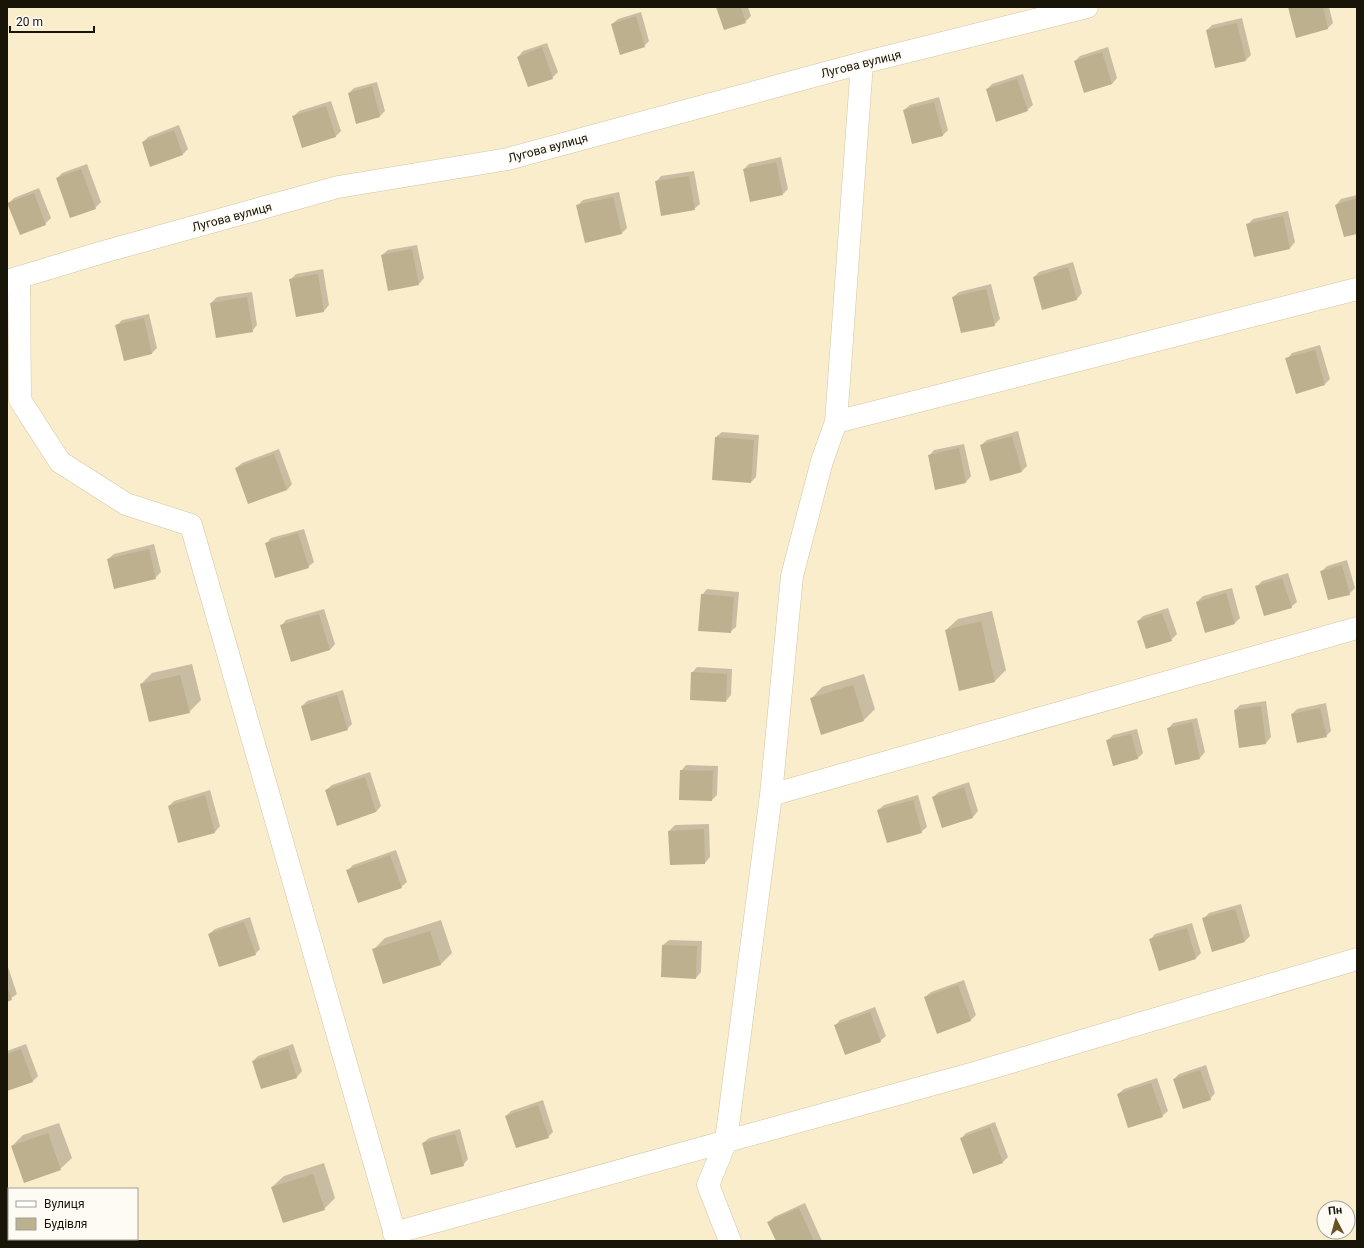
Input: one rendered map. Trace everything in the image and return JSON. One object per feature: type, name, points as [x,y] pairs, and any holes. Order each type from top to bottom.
[{"type":"street","name":"Лугова вулиця","points":[[13,279],[103,252],[338,187],[508,159],[862,63],[1087,7]]},
{"type":"street","points":[[730,1241],[708,1185],[726,1141],[771,795],[792,576],[822,461],[836,422],[862,63]]},
{"type":"street","points":[[13,279],[20,400],[60,462],[126,504],[191,525],[395,1237],[726,1141],[974,1073],[1357,959]]},
{"type":"street","points":[[836,422],[1357,289]]},
{"type":"street","points":[[771,795],[1357,628]]},
{"type":"building","points":[[716,7],[741,7],[746,23],[724,30]]},
{"type":"building","points":[[1288,7],[1323,7],[1328,29],[1296,38]]},
{"type":"building","points":[[636,16],[645,47],[620,55],[611,24]]},
{"type":"building","points":[[1237,23],[1246,61],[1215,68],[1206,30]]},
{"type":"building","points":[[542,47],[553,79],[528,87],[517,57]]},
{"type":"building","points":[[1102,52],[1112,84],[1084,93],[1074,61]]},
{"type":"building","points":[[1017,79],[1028,111],[996,122],[986,89]]},
{"type":"building","points":[[372,86],[380,117],[356,124],[348,93]]},
{"type":"building","points":[[934,102],[943,136],[912,144],[903,110]]},
{"type":"building","points":[[326,106],[336,137],[302,148],[292,116]]},
{"type":"building","points":[[174,130],[183,155],[150,167],[142,142]]},
{"type":"building","points":[[776,162],[783,195],[750,202],[743,169]]},
{"type":"building","points":[[81,169],[96,209],[70,218],[56,178]]},
{"type":"building","points":[[689,176],[695,210],[661,216],[655,181]]},
{"type":"building","points":[[34,193],[46,225],[20,235],[7,203]]},
{"type":"building","points":[[613,197],[622,234],[585,243],[576,205]]},
{"type":"building","points":[[1357,198],[1357,234],[1344,237],[1335,205]]},
{"type":"building","points":[[1283,216],[1290,249],[1254,257],[1246,224]]},
{"type":"building","points":[[412,249],[419,285],[388,291],[381,255]]},
{"type":"building","points":[[1068,267],[1077,300],[1042,310],[1033,277]]},
{"type":"building","points":[[318,274],[324,312],[296,317],[289,279]]},
{"type":"building","points":[[986,289],[995,326],[961,333],[952,297]]},
{"type":"building","points":[[247,297],[253,332],[216,338],[210,303]]},
{"type":"building","points":[[144,318],[152,354],[124,361],[115,325]]},
{"type":"building","points":[[1315,350],[1325,385],[1296,394],[1285,358]]},
{"type":"building","points":[[1012,436],[1022,472],[990,481],[980,445]]},
{"type":"building","points":[[715,437],[754,440],[751,483],[712,480]]},
{"type":"building","points":[[959,448],[966,483],[935,490],[928,455]]},
{"type":"building","points":[[274,454],[287,490],[248,504],[235,468]]},
{"type":"building","points":[[298,533],[309,568],[275,578],[265,543]]},
{"type":"building","points":[[149,549],[156,579],[114,589],[107,559]]},
{"type":"building","points":[[1342,565],[1350,595],[1328,600],[1320,571]]},
{"type":"building","points":[[1282,578],[1292,608],[1264,616],[1255,586]]},
{"type":"building","points":[[1226,593],[1235,624],[1205,633],[1196,602]]},
{"type":"building","points":[[701,594],[734,597],[731,633],[698,631]]},
{"type":"building","points":[[1162,613],[1172,641],[1146,649],[1137,621]]},
{"type":"building","points":[[319,614],[330,650],[291,662],[280,625]]},
{"type":"building","points":[[981,621],[995,682],[959,691],[945,630]]},
{"type":"building","points":[[691,672],[727,674],[726,702],[690,700]]},
{"type":"building","points":[[180,675],[190,713],[149,722],[140,684]]},
{"type":"building","points":[[853,685],[864,721],[821,735],[810,698]]},
{"type":"building","points":[[337,695],[348,730],[311,741],[301,706]]},
{"type":"building","points":[[1261,706],[1266,744],[1239,748],[1234,710]]},
{"type":"building","points":[[1320,708],[1327,737],[1297,743],[1291,714]]},
{"type":"building","points":[[1192,722],[1200,759],[1175,765],[1167,728]]},
{"type":"building","points":[[1131,734],[1138,759],[1113,766],[1106,740]]},
{"type":"building","points":[[680,770],[713,771],[712,801],[679,800]]},
{"type":"building","points":[[365,777],[376,812],[337,826],[325,790]]},
{"type":"building","points":[[964,787],[973,818],[942,828],[932,797]]},
{"type":"building","points":[[205,795],[215,833],[178,843],[168,806]]},
{"type":"building","points":[[913,800],[922,833],[887,843],[877,810]]},
{"type":"building","points":[[704,829],[705,864],[670,865],[668,831]]},
{"type":"building","points":[[390,855],[402,888],[358,903],[346,870]]},
{"type":"building","points":[[1235,909],[1245,942],[1212,952],[1202,918]]},
{"type":"building","points":[[244,922],[256,955],[219,967],[208,934]]},
{"type":"building","points":[[1187,928],[1196,959],[1159,971],[1149,939]]},
{"type":"building","points":[[430,931],[441,965],[383,984],[372,949]]},
{"type":"building","points":[[662,945],[697,946],[696,979],[661,977]]},
{"type":"building","points":[[958,985],[971,1021],[937,1034],[924,997]]},
{"type":"building","points":[[7,986],[12,1000],[7,1002]]},
{"type":"building","points":[[870,1012],[881,1042],[845,1055],[834,1025]]},
{"type":"building","points":[[21,1049],[33,1082],[7,1091],[7,1054]]},
{"type":"building","points":[[288,1049],[297,1078],[261,1089],[252,1061]]},
{"type":"building","points":[[1200,1070],[1211,1100],[1183,1109],[1173,1079]]},
{"type":"building","points":[[1151,1083],[1163,1117],[1128,1128],[1117,1094]]},
{"type":"building","points":[[538,1105],[549,1138],[516,1148],[505,1116]]},
{"type":"building","points":[[990,1127],[1003,1163],[973,1174],[960,1138]]},
{"type":"building","points":[[48,1133],[61,1170],[24,1183],[11,1146]]},
{"type":"building","points":[[455,1134],[464,1166],[431,1175],[422,1143]]},
{"type":"building","points":[[313,1174],[325,1210],[283,1223],[271,1187]]},
{"type":"building","points":[[799,1208],[814,1241],[776,1241],[767,1222]]},
{"type":"building","points":[[36,1240],[87,1241],[36,1241]]}]
